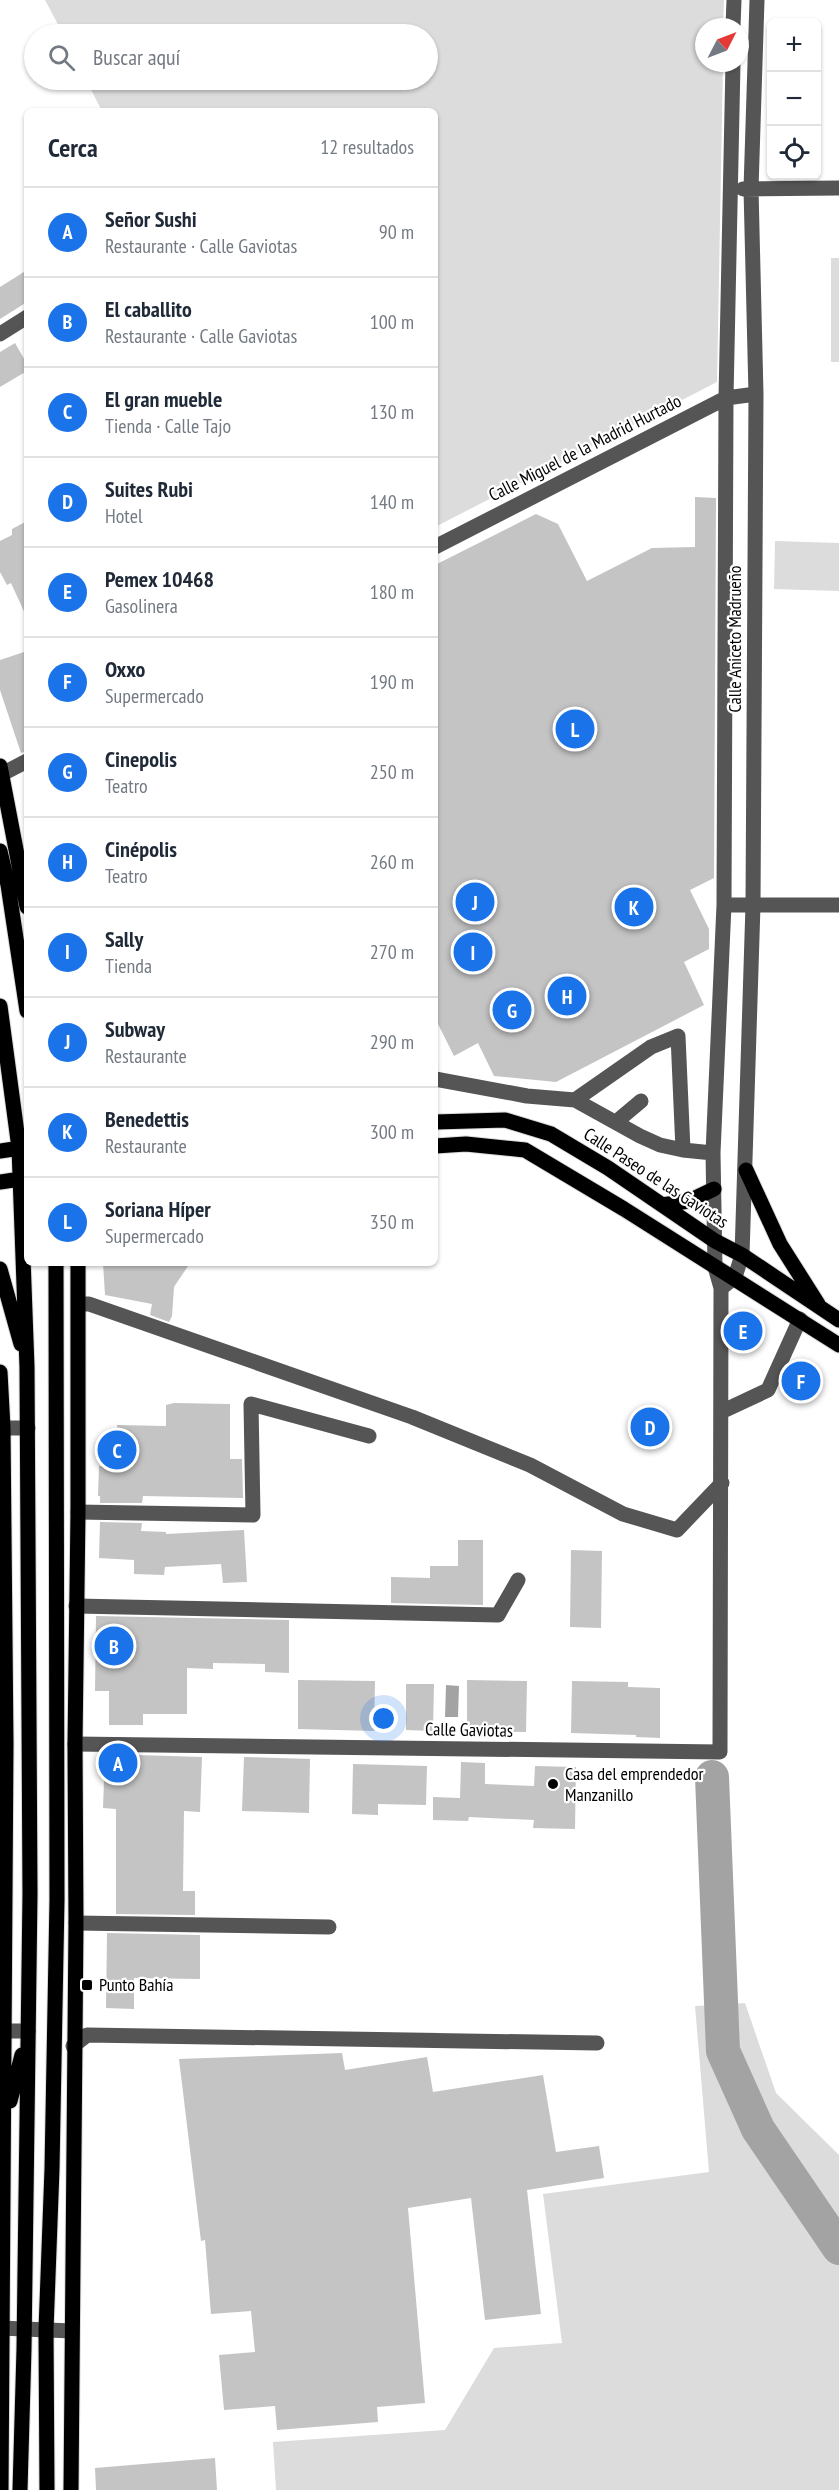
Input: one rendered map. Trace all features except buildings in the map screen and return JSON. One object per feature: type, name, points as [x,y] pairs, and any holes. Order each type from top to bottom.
[{"type":"main road","points":[[1,772],[24,891]]},
{"type":"main road","points":[[0,851],[8,885],[24,991]]},
{"type":"main road","points":[[0,1006],[23,1148],[24,1179],[0,1182]]},
{"type":"main road","name":"Calle Paseo de las Gaviotas","points":[[438,1122],[505,1120],[551,1134],[608,1168],[715,1241],[742,1255],[839,1320]]},
{"type":"main road","points":[[438,1146],[466,1144],[525,1150],[624,1209],[839,1345]]},
{"type":"main road","points":[[0,1151],[23,1148]]},
{"type":"main road","points":[[746,1170],[780,1244],[821,1309]]},
{"type":"main road","points":[[662,1205],[689,1201],[714,1189]]},
{"type":"main road","points":[[20,2490],[28,2031],[30,1731],[25,1266]]},
{"type":"main road","points":[[47,2490],[46,2330],[53,2136],[57,1900],[56,1266]]},
{"type":"main road","points":[[69,2490],[72,2473],[78,1266]]},
{"type":"main road","points":[[0,1269],[27,1367]]},
{"type":"main road","points":[[0,1372],[4,2121],[1,2490]]},
{"type":"main road","points":[[4,2121],[28,2031]]},
{"type":"main road","points":[[53,2136],[73,2046]]},
{"type":"main road","points":[[52,2169],[72,2255]]},
{"type":"street","points":[[733,18],[734,0]]},
{"type":"street","name":"Calle Aniceto Madrueño","points":[[735,1278],[742,1255],[753,905],[756,394],[751,189],[757,0]]},
{"type":"street","name":"Calle Aniceto Madrueño","points":[[720,1752],[721,1288],[715,1267],[713,1153],[724,905],[726,398],[733,72]]},
{"type":"street","points":[[730,189],[839,188]]},
{"type":"street","points":[[0,334],[24,319]]},
{"type":"street","name":"Calle Miguel de la Madrid Hurtado","points":[[438,545],[726,398],[756,394]]},
{"type":"street","points":[[1,772],[24,762]]},
{"type":"street","points":[[724,905],[839,905]]},
{"type":"street","points":[[575,1100],[651,1047],[678,1036],[683,1150]]},
{"type":"street","points":[[438,1080],[527,1096],[575,1100],[660,1145],[713,1153]]},
{"type":"street","points":[[616,1122],[640,1101]]},
{"type":"street","points":[[721,1288],[735,1278]]},
{"type":"street","points":[[79,1304],[89,1304],[412,1417],[530,1465],[623,1514],[677,1530],[722,1483]]},
{"type":"street","points":[[721,1412],[768,1390],[800,1319]]},
{"type":"street","points":[[78,1512],[253,1515],[251,1404],[369,1436]]},
{"type":"street","points":[[2,1428],[28,1428]]},
{"type":"street","points":[[76,1606],[498,1615],[518,1580]]},
{"type":"street","name":"Calle Gaviotas","points":[[75,1744],[720,1752]]},
{"type":"street","points":[[76,1923],[329,1927]]},
{"type":"street","points":[[2,2031],[28,2031]]},
{"type":"street","points":[[73,2046],[87,2035],[597,2043]]},
{"type":"street","points":[[1,2328],[72,2331]]},
{"type":"shaded area","points":[[45,0],[724,0],[723,18],[695,18],[695,72],[723,72],[717,382],[438,525],[438,108],[100,108],[91,90],[438,90],[438,24],[58,24]]},
{"type":"shaded area","points":[[831,258],[839,258],[839,362],[831,362]]},
{"type":"shaded area","points":[[775,541],[839,543],[839,591],[774,589]]},
{"type":"shaded area","points":[[446,1685],[459,1686],[458,1717],[445,1717]]},
{"type":"shaded area","points":[[745,2003],[776,2093],[839,2155],[839,2490],[276,2490],[273,2442],[445,2430],[494,2348],[562,2343],[543,2194],[709,2172],[695,2006]]},
{"type":"waterway","points":[[712,1777],[723,2051],[758,2129],[839,2248]]},
{"type":"place","name":"Soriana Híper","points":[[575,729]]},
{"type":"place","name":"Subway","points":[[475,902]]},
{"type":"place","name":"Benedettis","points":[[634,907]]},
{"type":"place","name":"Sally","points":[[473,952]]},
{"type":"place","name":"Cinépolis","points":[[567,996]]},
{"type":"place","name":"Cinepolis","points":[[512,1010]]},
{"type":"place","name":"Pemex 10468","points":[[743,1331]]},
{"type":"place","name":"Oxxo","points":[[801,1381]]},
{"type":"place","name":"Suites Rubi","points":[[650,1427]]},
{"type":"place","name":"El gran mueble","points":[[117,1450]]},
{"type":"place","name":"El caballito","points":[[114,1646]]},
{"type":"place","name":"Señor Sushi","points":[[118,1763]]},
{"type":"place","name":"Casa del emprendedor Manzanillo","points":[[553,1784]]},
{"type":"place","name":"Punto Bahía","points":[[87,1985]]}]
